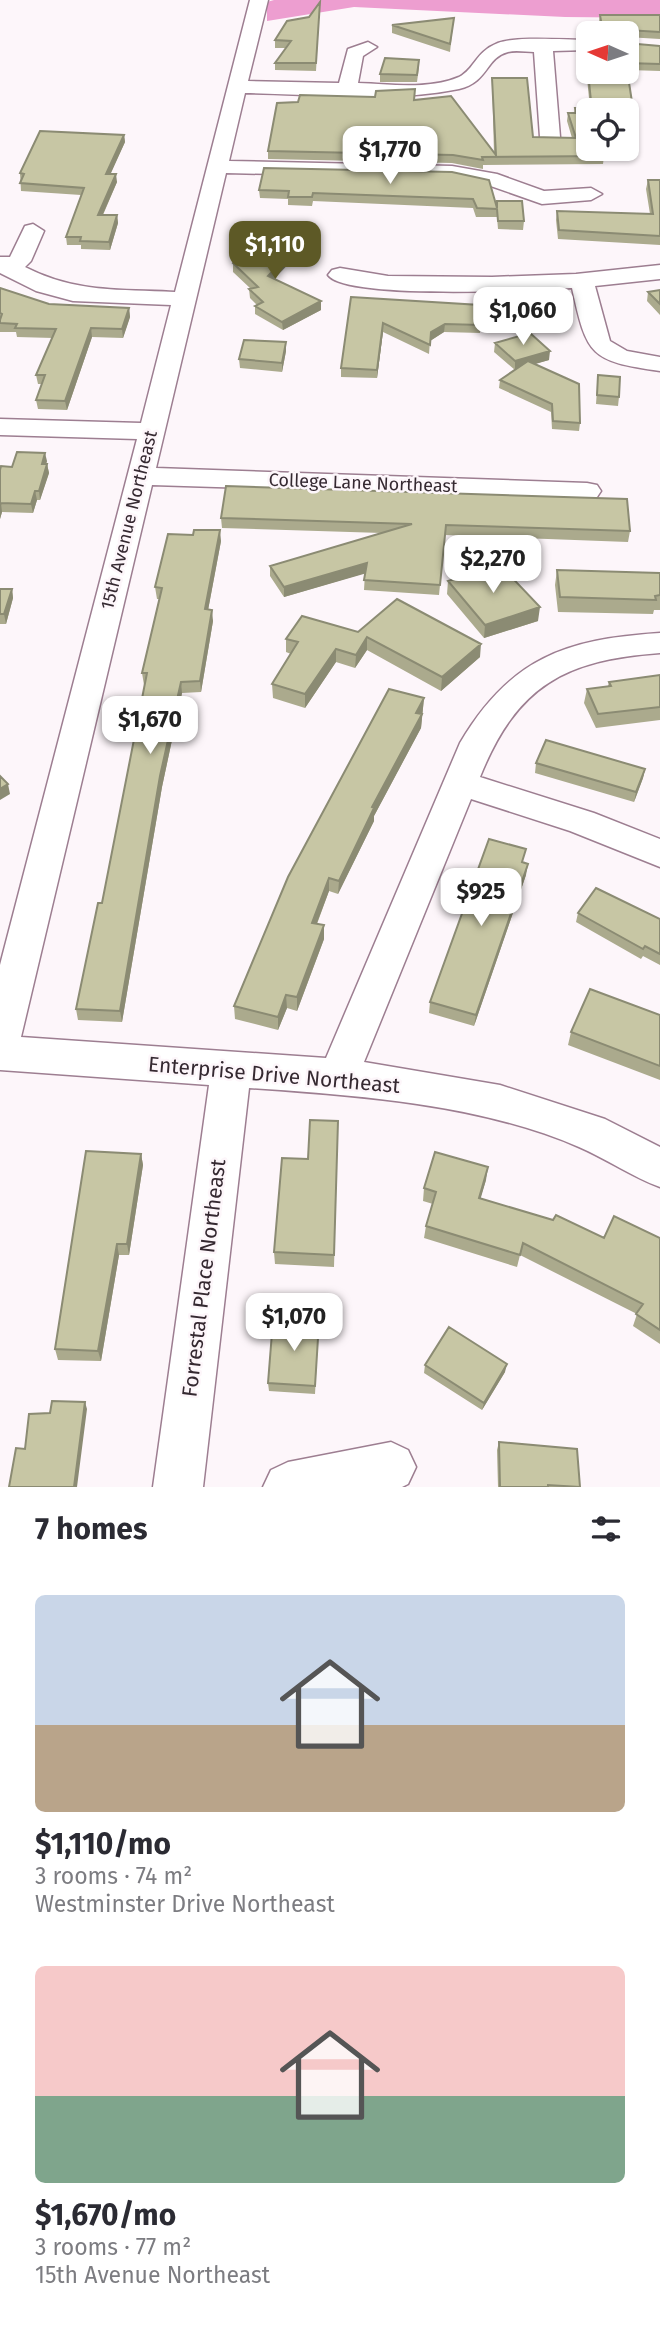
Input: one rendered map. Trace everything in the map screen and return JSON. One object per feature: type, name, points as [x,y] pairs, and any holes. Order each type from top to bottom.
[{"type":"street","name":"15th Avenue Northeast","points":[[0,1041],[259,0]]},
{"type":"street","points":[[239,87],[403,91],[445,87],[463,82],[477,73],[484,58],[494,50],[521,44],[576,45]]},
{"type":"street","points":[[543,44],[550,137]]},
{"type":"street","points":[[347,89],[354,53],[368,47]]},
{"type":"street","points":[[219,167],[452,172],[490,178],[542,198],[591,194]]},
{"type":"street","points":[[4,265],[20,261],[33,231]]},
{"type":"street","points":[[4,265],[44,286],[73,294],[184,299]]},
{"type":"street","points":[[340,275],[376,282],[519,286],[582,282],[660,272]]},
{"type":"street","points":[[582,282],[599,347],[609,355],[660,364]]},
{"type":"street","points":[[0,427],[151,431]]},
{"type":"street","name":"College Lane Northeast","points":[[140,475],[587,491]]},
{"type":"street","points":[[338,1077],[477,743],[510,698],[558,661],[634,644],[660,643]]},
{"type":"street","points":[[460,783],[582,822],[660,853]]},
{"type":"street","name":"Enterprise Drive Northeast","points":[[0,1041],[231,1069],[338,1077],[500,1103],[590,1132],[660,1168]]},
{"type":"street","name":"Forrestal Place Northeast","points":[[178,1487],[231,1069]]},
{"type":"street","points":[[288,1487],[391,1467]]},
{"type":"shaded area","points":[[660,0],[660,18],[565,17],[354,7],[267,21],[267,2]]},
{"type":"building","points":[[320,2],[316,63],[275,63],[291,41],[275,40],[287,21],[309,17]]},
{"type":"building","points":[[600,15],[660,15],[660,32],[639,31],[639,21],[601,21]]},
{"type":"building","points":[[454,18],[450,44],[392,25]]},
{"type":"building","points":[[639,44],[660,46],[660,64],[639,63]]},
{"type":"building","points":[[385,58],[419,60],[417,75],[380,74]]},
{"type":"building","points":[[492,78],[527,78],[533,137],[576,138],[576,156],[482,157],[483,160],[453,155],[268,151],[277,103],[298,102],[300,95],[375,97],[376,91],[415,89],[414,100],[451,96],[496,155]]},
{"type":"building","points":[[589,84],[629,84],[631,98],[591,98]]},
{"type":"building","points":[[568,113],[576,113],[576,138]]},
{"type":"building","points":[[40,131],[124,135],[106,174],[116,174],[98,215],[117,215],[109,242],[80,241],[81,237],[66,237],[84,188],[20,183],[24,174],[20,173]]},
{"type":"building","points":[[264,168],[452,172],[489,180],[497,208],[497,201],[522,201],[524,221],[498,221],[497,209],[477,208],[473,199],[313,193],[312,197],[288,197],[289,191],[259,190]]},
{"type":"building","points":[[648,180],[660,180],[660,236],[559,230],[557,211],[653,214]]},
{"type":"building","points":[[272,237],[300,243],[268,276],[321,301],[282,322],[255,306],[263,302],[249,289],[258,287],[233,263],[235,260],[245,264]]},
{"type":"building","points":[[0,288],[49,304],[129,308],[122,329],[91,328],[65,401],[36,400],[45,375],[36,375],[56,329],[15,328],[17,324],[0,323]]},
{"type":"building","points":[[660,290],[660,304],[648,292]]},
{"type":"building","points":[[544,296],[555,320],[526,322],[516,298]]},
{"type":"building","points":[[351,297],[480,305],[481,325],[445,324],[431,332],[430,345],[383,323],[377,370],[341,368]]},
{"type":"building","points":[[530,333],[550,351],[515,361],[495,343]]},
{"type":"building","points":[[244,340],[286,342],[282,363],[239,359]]},
{"type":"building","points":[[528,361],[579,384],[580,423],[553,421],[552,404],[500,380]]},
{"type":"building","points":[[598,375],[620,377],[619,397],[597,395]]},
{"type":"building","points":[[17,452],[45,453],[42,464],[47,464],[39,491],[35,491],[31,504],[0,505],[1,466],[12,467]]},
{"type":"building","points":[[226,486],[627,499],[630,531],[446,525],[440,585],[364,580],[367,563],[284,587],[270,566],[412,524],[221,518]]},
{"type":"building","points":[[194,530],[220,530],[205,609],[212,610],[200,681],[181,682],[160,776],[120,1011],[76,1009],[98,903],[102,903],[147,673],[142,673],[162,588],[155,587],[168,534],[193,535]]},
{"type":"building","points":[[500,565],[540,607],[485,625],[448,581]]},
{"type":"building","points":[[557,570],[660,573],[660,595],[655,596],[656,600],[560,597]]},
{"type":"building","points":[[0,589],[12,589],[4,614],[0,614]]},
{"type":"building","points":[[397,599],[481,644],[442,677],[367,637],[356,655],[336,649],[305,694],[272,684],[298,642],[286,639],[302,616],[358,632]]},
{"type":"building","points":[[660,675],[660,707],[598,714],[587,689],[611,686],[609,682]]},
{"type":"building","points":[[389,689],[424,698],[416,713],[422,714],[372,807],[374,808],[339,881],[329,878],[312,923],[324,925],[297,997],[286,995],[278,1017],[234,1006],[288,877]]},
{"type":"building","points":[[546,740],[645,769],[636,792],[536,763]]},
{"type":"building","points":[[0,776],[8,784],[0,789]]},
{"type":"building","points":[[489,839],[526,849],[522,862],[528,864],[476,1015],[430,1002]]},
{"type":"building","points":[[596,888],[660,919],[660,954],[645,946],[643,949],[578,913]]},
{"type":"building","points":[[590,989],[660,1015],[660,1066],[571,1032]]},
{"type":"building","points":[[310,1120],[338,1121],[334,1255],[274,1252],[282,1158],[308,1159]]},
{"type":"building","points":[[86,1151],[141,1154],[127,1244],[117,1244],[98,1351],[55,1349]]},
{"type":"building","points":[[435,1152],[488,1167],[479,1198],[553,1220],[556,1215],[604,1238],[614,1216],[660,1238],[660,1330],[636,1314],[643,1304],[523,1243],[520,1255],[426,1226],[436,1192],[424,1188]]},
{"type":"building","points":[[273,1320],[319,1322],[315,1386],[268,1383]]},
{"type":"building","points":[[449,1327],[507,1364],[484,1403],[425,1365]]},
{"type":"building","points":[[52,1401],[85,1402],[74,1487],[9,1487],[16,1448],[25,1449],[29,1414],[50,1413]]},
{"type":"building","points":[[499,1442],[577,1449],[580,1487],[500,1487]]}]
